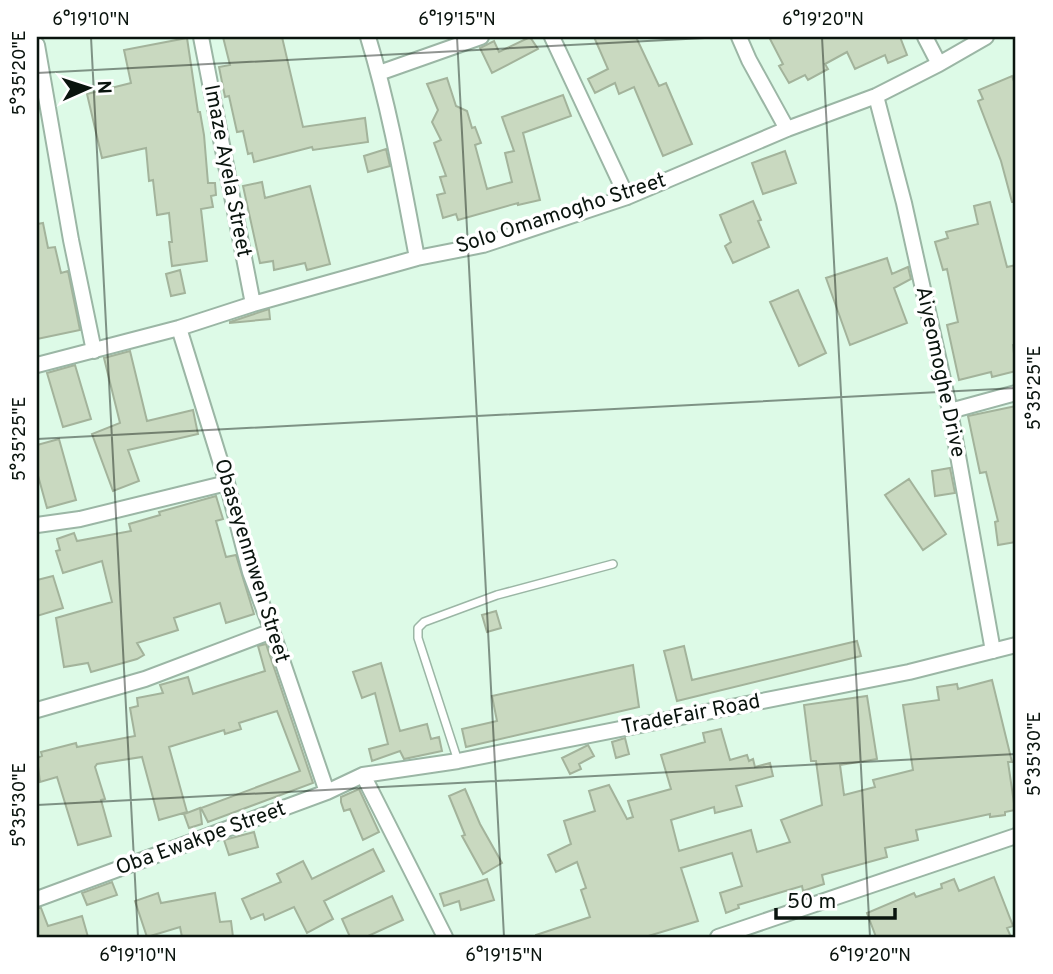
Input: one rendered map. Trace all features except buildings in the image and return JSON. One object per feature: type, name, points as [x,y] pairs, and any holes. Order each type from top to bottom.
[{"type":"street","name":"Imaze Ayela Street","points":[[201,37],[253,304]]},
{"type":"street","points":[[368,37],[379,72],[417,258]]},
{"type":"street","points":[[379,72],[481,37]]},
{"type":"street","points":[[552,37],[627,197]]},
{"type":"street","points":[[739,37],[787,130]]},
{"type":"street","points":[[925,37],[939,64]]},
{"type":"street","name":"Solo Omamogho Street","points":[[37,365],[179,328],[253,304],[417,258],[483,245],[627,197],[876,96],[986,37]]},
{"type":"street","points":[[37,45],[71,240],[94,351]]},
{"type":"street","name":"Aiyeomoghe Drive","points":[[876,96],[904,204],[950,411],[993,650]]},
{"type":"street","name":"Obaseyenmwen Street","points":[[179,328],[250,572],[327,792]]},
{"type":"street","points":[[950,411],[1016,393]]},
{"type":"street","points":[[37,526],[80,519],[226,483]]},
{"type":"street","points":[[37,710],[145,679],[272,631]]},
{"type":"street","name":"TradeFair Road","points":[[363,775],[458,761],[909,672],[1016,645]]},
{"type":"street","points":[[363,775],[445,937]]},
{"type":"street","name":"Oba Ewakpe Street","points":[[37,899],[327,792],[363,775]]},
{"type":"street","points":[[718,937],[1016,836]]},
{"type":"lane","points":[[458,761],[418,638],[418,628],[424,622],[496,594],[613,564]]}]
